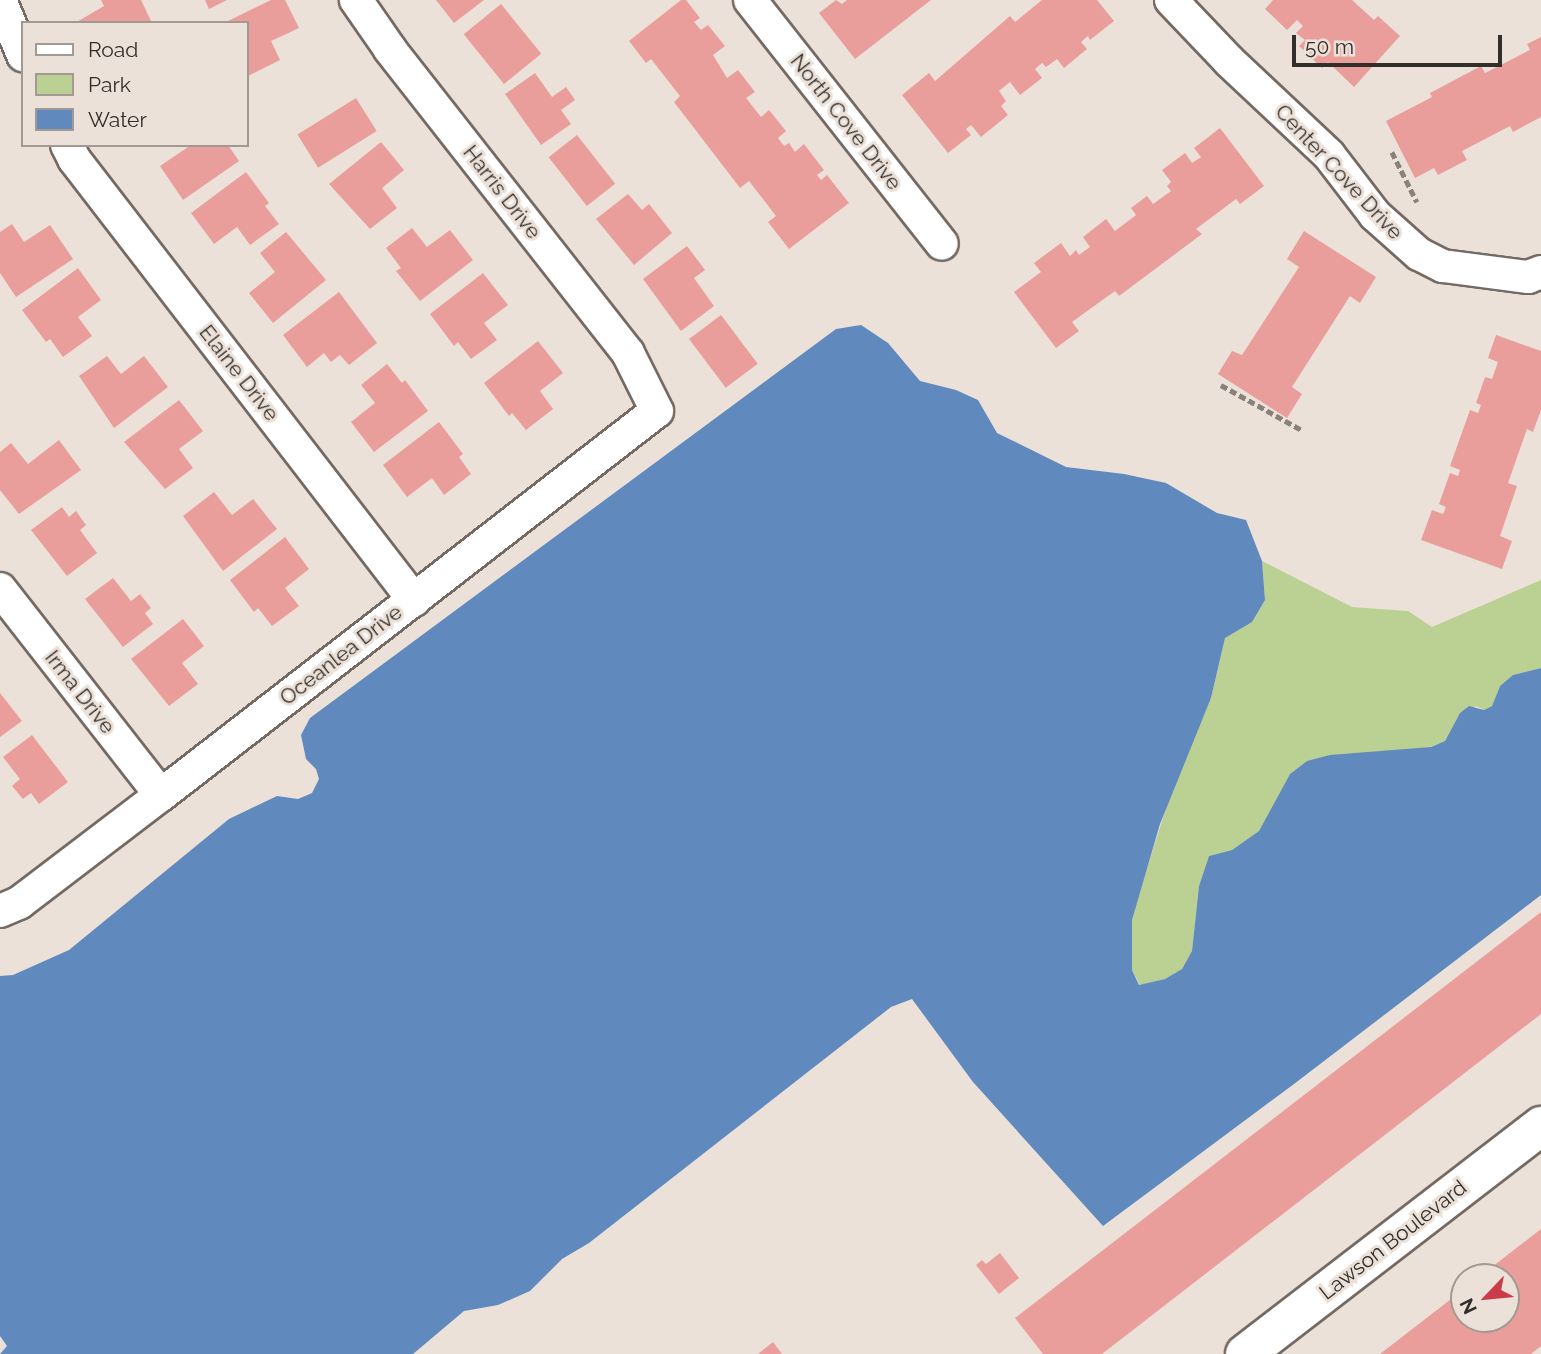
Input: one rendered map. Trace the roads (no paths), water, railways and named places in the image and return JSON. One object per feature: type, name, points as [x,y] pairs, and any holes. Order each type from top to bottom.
[{"type":"main road","name":"Lawson Boulevard","points":[[1245,1354],[1541,1126]]},
{"type":"street","points":[[0,0],[21,50]]},
{"type":"street","name":"Harris Drive","points":[[356,0],[390,49],[628,354],[645,385]]},
{"type":"street","name":"North Cove Drive","points":[[750,0],[942,244]]},
{"type":"street","name":"Center Cove Drive","points":[[1171,0],[1229,61],[1329,155],[1375,215],[1419,254],[1443,266],[1528,277],[1541,272]]},
{"type":"street","name":"Elaine Drive","points":[[68,147],[74,159],[414,600]]},
{"type":"street","name":"Oceanlea Drive","points":[[0,911],[19,903],[161,795],[657,411],[645,385]]},
{"type":"street","name":"Irma Drive","points":[[0,589],[161,795]]},
{"type":"water","points":[[861,325],[888,343],[920,381],[956,390],[978,400],[997,433],[1066,467],[1124,474],[1166,483],[1217,513],[1246,520],[1262,561],[1265,600],[1252,622],[1225,638],[1211,698],[1160,824],[1132,920],[1132,970],[1139,985],[1165,979],[1182,969],[1192,951],[1199,886],[1209,856],[1232,850],[1259,831],[1290,774],[1307,761],[1330,755],[1431,747],[1445,741],[1460,713],[1469,706],[1484,710],[1492,706],[1500,686],[1513,675],[1541,668],[1541,895],[1103,1226],[973,1082],[912,999],[891,1007],[589,1243],[562,1259],[530,1291],[498,1305],[464,1311],[413,1354],[0,1354],[7,1346],[0,1336],[0,976],[13,975],[69,950],[229,819],[277,796],[298,799],[312,793],[319,779],[316,769],[306,759],[301,735],[310,718],[836,329]]}]
